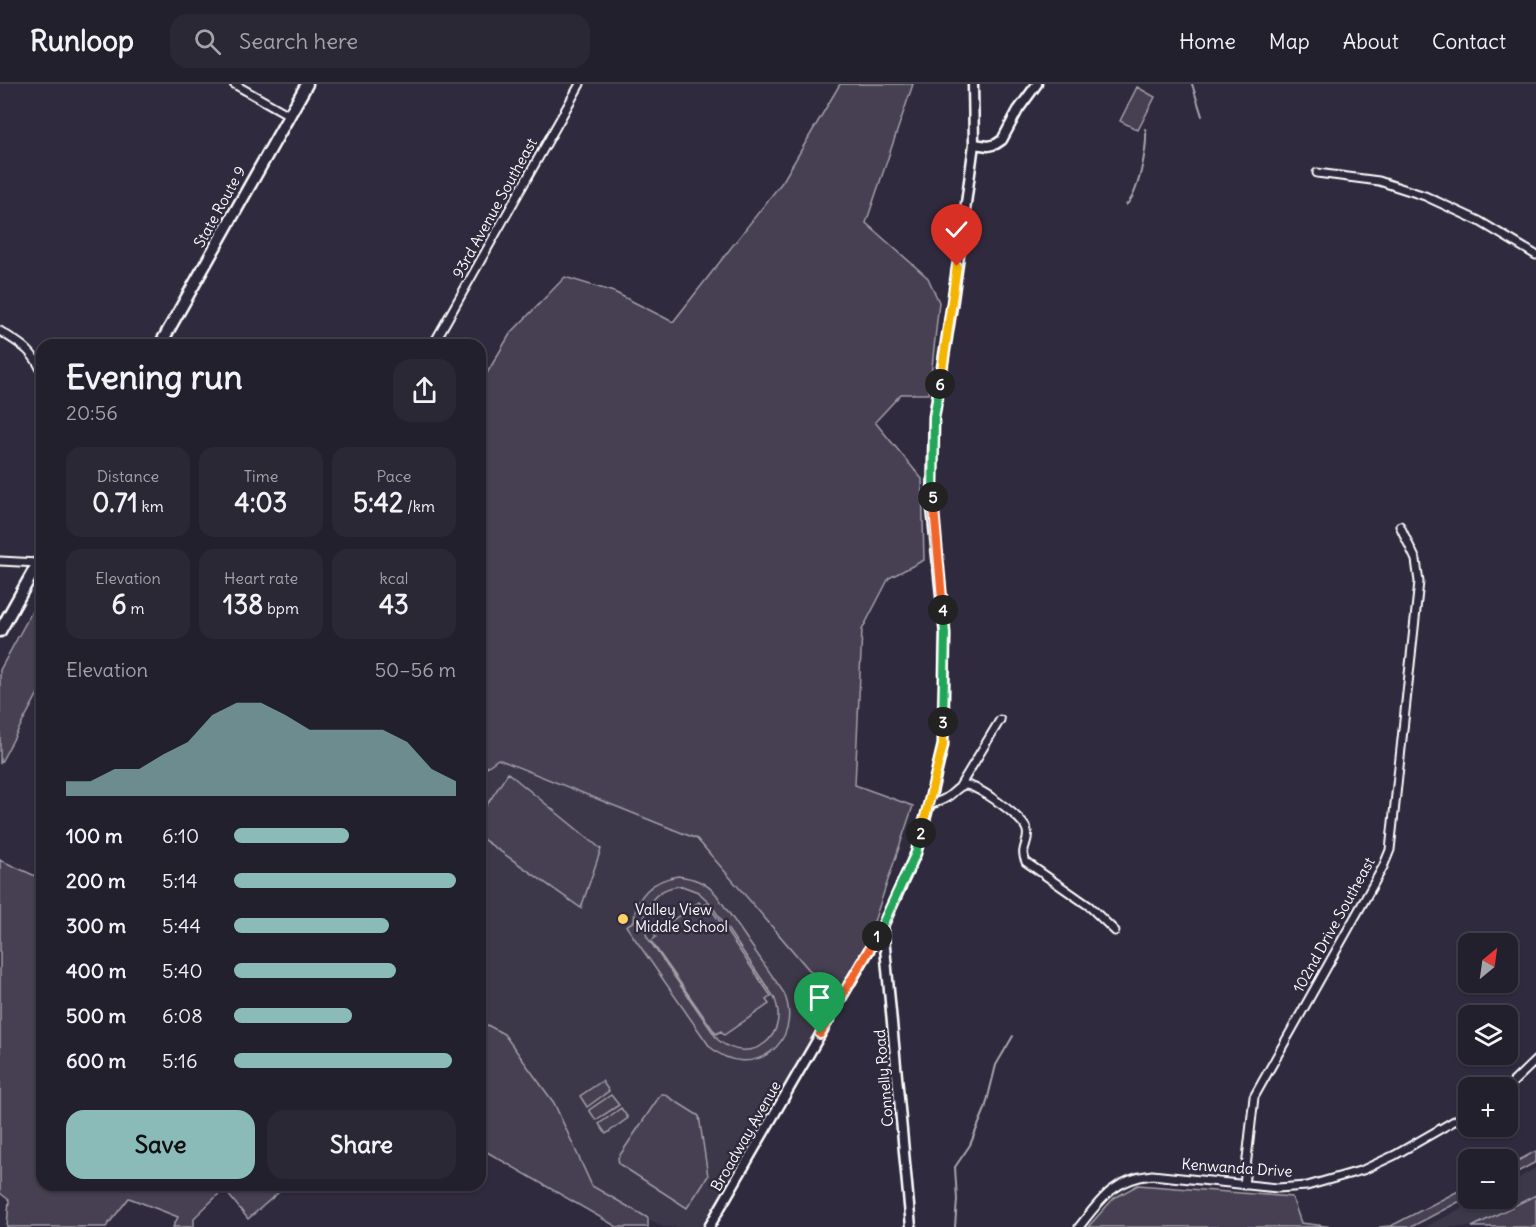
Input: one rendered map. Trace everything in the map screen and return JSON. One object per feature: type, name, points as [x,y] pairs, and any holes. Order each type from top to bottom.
[{"type":"main road","name":"State Route 9","points":[[163,339],[307,84]]},
{"type":"main road","points":[[0,631],[36,567]]},
{"type":"street","points":[[234,84],[289,116]]},
{"type":"street","name":"93rd Avenue Southeast","points":[[436,339],[580,84]]},
{"type":"street","name":"Broadway Avenue","points":[[710,1227],[883,926],[916,853],[943,745],[945,634],[932,508],[934,417],[953,300],[974,144],[973,84]]},
{"type":"street","points":[[974,144],[988,146],[1002,140],[1018,110],[1037,84]]},
{"type":"street","points":[[1317,173],[1378,181],[1425,196],[1479,221],[1536,255]]},
{"type":"street","points":[[0,331],[28,348],[36,359]]},
{"type":"street","name":"102nd Drive Southeast","points":[[1244,1185],[1254,1097],[1383,867],[1390,850],[1419,582],[1416,560],[1400,526]]},
{"type":"street","points":[[0,561],[36,560]]},
{"type":"street","points":[[929,805],[946,798],[960,786],[1000,720]]},
{"type":"street","points":[[960,786],[972,786],[1019,818],[1028,831],[1023,855],[1026,862],[1089,906],[1115,931]]},
{"type":"street","name":"Connelly Road","points":[[883,926],[911,1227]]},
{"type":"street","points":[[1518,1077],[1536,1060]]},
{"type":"street","name":"Kenwanda Drive","points":[[1080,1227],[1104,1196],[1118,1185],[1135,1177],[1152,1174],[1277,1188],[1307,1186],[1363,1170],[1395,1155],[1458,1119]]},
{"type":"shaded area","points":[[840,84],[913,84],[866,223],[928,278],[939,302],[929,394],[901,394],[875,422],[922,479],[924,560],[889,578],[862,630],[855,785],[913,806],[858,969],[834,999],[697,839],[498,759],[486,768],[486,375],[510,334],[565,277],[614,292],[673,322],[783,181]]},
{"type":"shaded area","points":[[1137,87],[1155,97],[1138,130],[1120,121]]},
{"type":"shaded area","points":[[36,604],[36,697],[0,764],[0,670]]},
{"type":"shaded area","name":"Valley View Middle School","points":[[498,759],[697,840],[834,999],[703,1227],[663,1227],[592,1186],[554,1103],[504,1034],[486,1024],[486,768]]},
{"type":"shaded area","points":[[508,773],[601,849],[581,908],[486,841],[486,806]]},
{"type":"shaded area","points":[[0,860],[36,876],[36,1191],[222,1191],[194,1218],[194,1227],[173,1227],[178,1217],[129,1198],[106,1227],[7,1227],[9,1200],[0,1193]]},
{"type":"shaded area","points":[[678,876],[699,881],[716,894],[784,993],[789,1011],[787,1028],[781,1042],[770,1052],[757,1059],[742,1061],[726,1057],[710,1047],[626,926],[634,921],[638,904],[647,890],[669,878]],"holes":[[[682,886],[698,892],[709,902],[774,997],[778,1011],[777,1024],[765,1043],[755,1049],[731,1048],[718,1040],[647,937],[645,918],[656,896],[672,887]]]},
{"type":"shaded area","points":[[699,902],[702,906],[707,903],[771,996],[766,1000],[769,1004],[724,1035],[721,1031],[716,1034],[651,941],[656,937],[654,933]]},
{"type":"shaded area","points":[[486,1024],[504,1034],[554,1103],[592,1186],[648,1218],[648,1227],[617,1227],[486,1151]]},
{"type":"shaded area","points":[[602,1081],[609,1091],[587,1107],[580,1096]]},
{"type":"shaded area","points":[[661,1094],[699,1116],[708,1176],[687,1208],[619,1164],[618,1158]]},
{"type":"shaded area","points":[[611,1095],[619,1105],[596,1120],[589,1110]]},
{"type":"shaded area","points":[[621,1108],[628,1118],[606,1134],[599,1124]]},
{"type":"shaded area","points":[[1536,1151],[1536,1162],[1518,1172],[1518,1161]]},
{"type":"shaded area","points":[[1536,1168],[1536,1203],[1490,1227],[1425,1227],[1460,1209],[1518,1209],[1518,1178]]},
{"type":"shaded area","points":[[1138,1185],[1292,1197],[1301,1223],[1334,1227],[1088,1227],[1114,1198]]},
{"type":"shaded area","points":[[226,1191],[280,1191],[248,1219]]},
{"type":"shaded area","points":[[1458,1191],[1458,1202],[1411,1227],[1379,1227],[1391,1226]]},
{"type":"shaded area","points":[[1536,1195],[1536,1227],[1472,1227],[1508,1209],[1518,1209],[1518,1204]]},
{"type":"waterway","points":[[1192,84],[1202,116]]},
{"type":"waterway","points":[[1126,205],[1135,191],[1141,170],[1145,148],[1145,129]]},
{"type":"waterway","points":[[955,1227],[957,1200],[955,1167],[970,1145],[985,1109],[996,1065],[1013,1036]]},
{"type":"place","name":"Valley View Middle School","points":[[623,919]]},
{"type":"route","points":[[820,1034],[883,926],[916,853],[943,745],[945,634],[932,508],[934,417],[957,266]]}]
